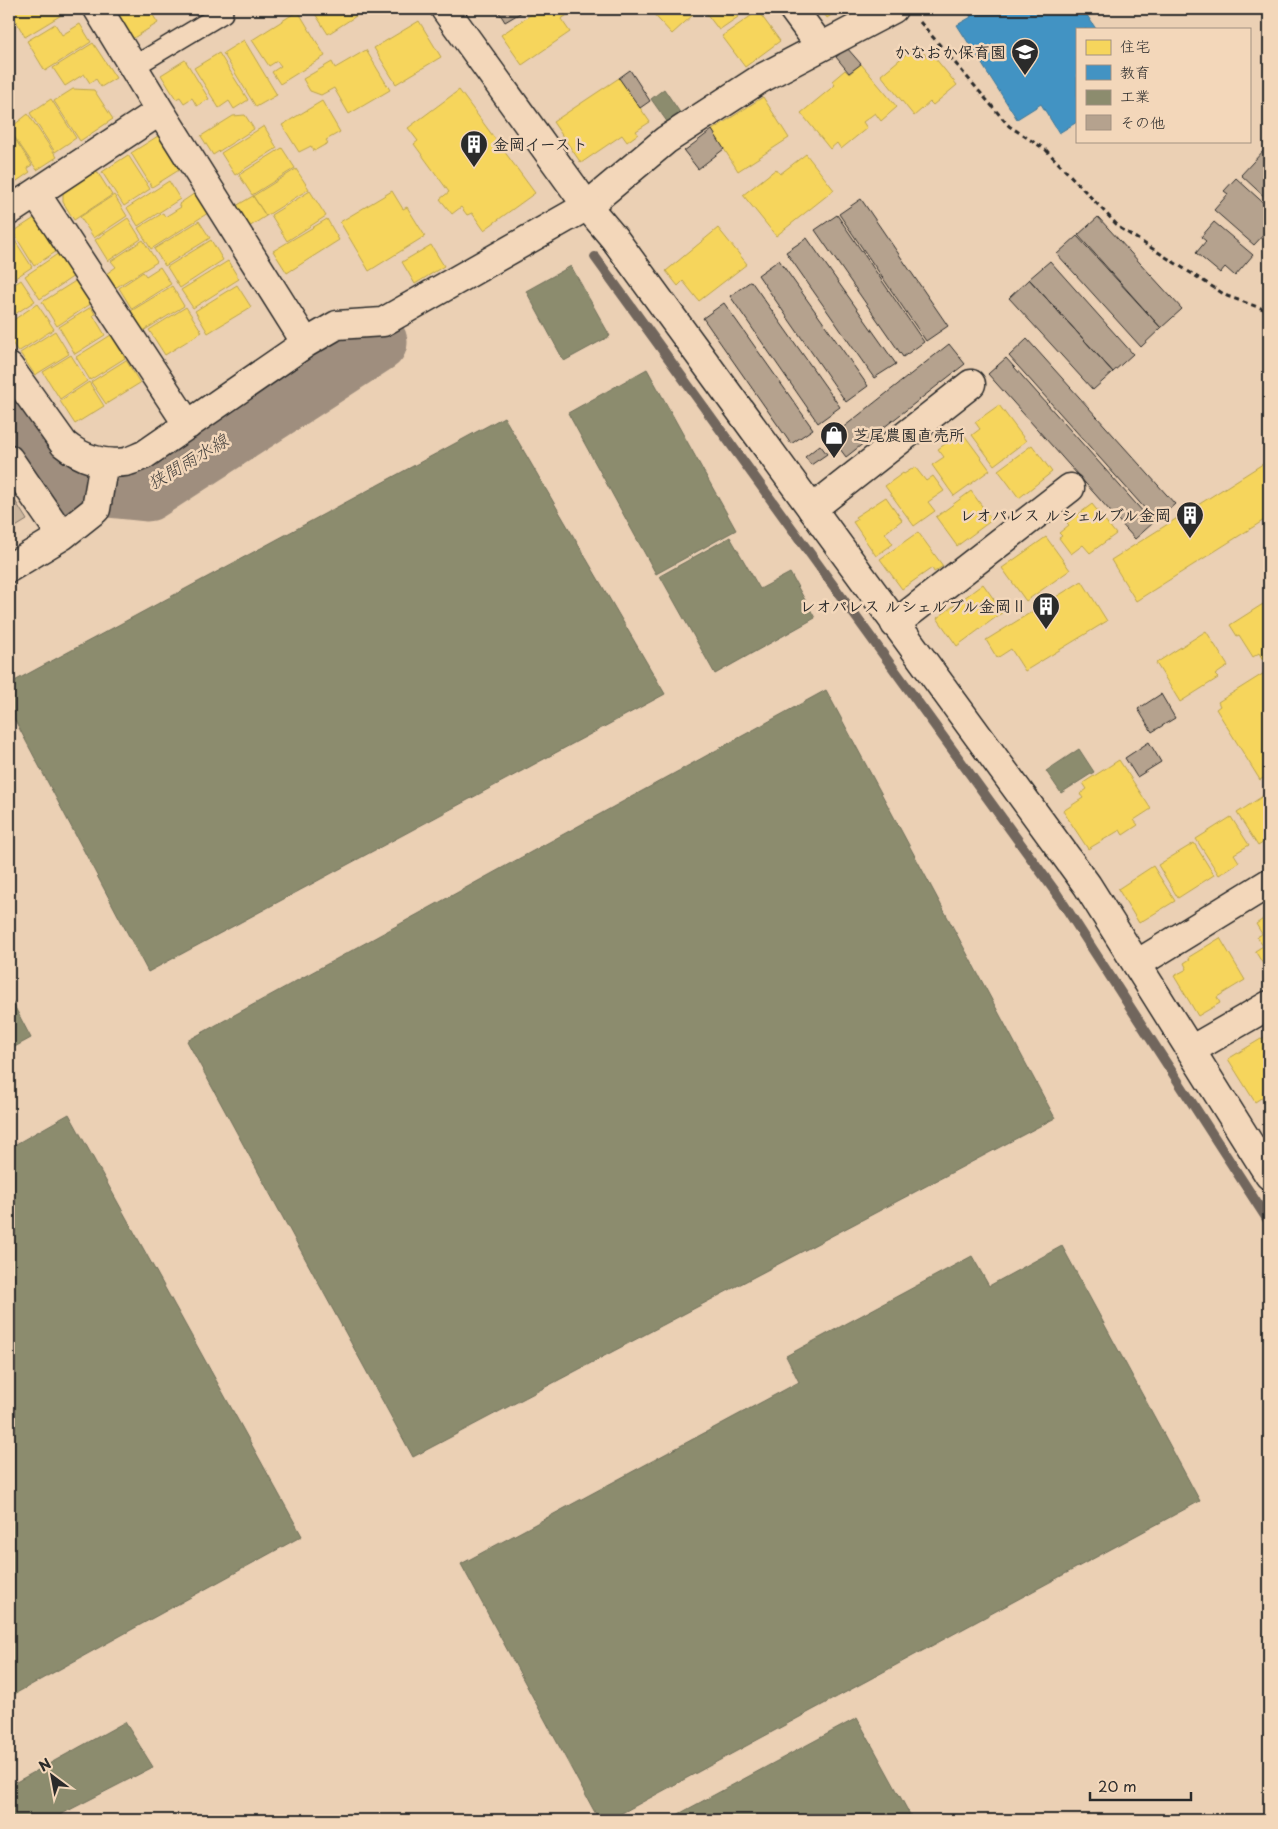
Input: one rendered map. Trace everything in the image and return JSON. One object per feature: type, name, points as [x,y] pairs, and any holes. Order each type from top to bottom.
[{"type":"street","points":[[98,9],[306,343]]},
{"type":"street","points":[[445,9],[587,206],[614,238],[1087,884],[1269,1175]]},
{"type":"street","points":[[793,9],[821,47]]},
{"type":"street","points":[[9,366],[64,444],[74,452],[84,457],[104,462],[126,462],[144,455],[306,343],[337,325],[383,322],[587,206],[666,140],[760,79],[821,47],[904,12]]},
{"type":"street","points":[[9,211],[160,111]]},
{"type":"street","points":[[36,194],[188,425]]},
{"type":"street","points":[[812,509],[971,384]]},
{"type":"street","points":[[9,459],[62,536]]},
{"type":"street","points":[[9,568],[62,536],[96,509],[104,462]]},
{"type":"street","points":[[896,624],[1070,488]]},
{"type":"street","points":[[1137,964],[1269,883]]},
{"type":"street","points":[[1191,1050],[1269,1005]]},
{"type":"lane","points":[[133,67],[223,13]]},
{"type":"path","points":[[904,12],[1009,126],[1046,150],[1120,228],[1227,296],[1269,311]]},
{"type":"shaded area","points":[[9,491],[27,520],[9,531]]},
{"type":"building: 住宅","points":[[9,9],[67,9],[68,11],[25,37]]},
{"type":"building: 住宅","points":[[114,9],[149,9],[158,23],[132,39]]},
{"type":"building: 住宅","points":[[312,9],[367,9],[328,34]]},
{"type":"building: 住宅","points":[[539,9],[565,9],[569,14],[561,19],[570,32],[522,65],[501,35]]},
{"type":"building: 住宅","points":[[649,9],[690,9],[694,14],[672,34]]},
{"type":"building: 住宅","points":[[703,9],[740,9],[735,13],[738,17],[719,30]]},
{"type":"building: 住宅","points":[[821,9],[840,9],[827,18]]},
{"type":"building: 住宅","points":[[298,11],[325,56],[280,84],[272,72],[281,66],[277,61],[269,66],[252,40]]},
{"type":"building: 住宅","points":[[758,11],[780,41],[745,67],[722,36]]},
{"type":"building: 住宅","points":[[419,21],[441,57],[396,84],[374,48]]},
{"type":"building: 住宅","points":[[55,24],[62,35],[80,24],[91,42],[45,71],[27,41]]},
{"type":"building: 住宅","points":[[244,40],[277,95],[256,107],[223,53]]},
{"type":"building: 住宅","points":[[93,43],[116,78],[101,87],[96,79],[90,83],[84,74],[65,86],[53,68]]},
{"type":"building: 住宅","points":[[917,45],[927,57],[931,53],[957,85],[933,105],[930,102],[914,116],[881,75]]},
{"type":"building: 住宅","points":[[366,50],[390,90],[349,114],[334,88],[321,95],[310,91],[303,79],[332,62],[335,68]]},
{"type":"building: 住宅","points":[[219,53],[248,100],[234,109],[229,101],[219,108],[194,68]]},
{"type":"building: 住宅","points":[[185,60],[209,99],[197,106],[192,98],[184,103],[180,97],[176,99],[161,75]]},
{"type":"building: 住宅","points":[[861,64],[897,107],[881,121],[875,113],[863,122],[867,128],[841,149],[837,143],[830,149],[801,113],[835,85],[832,81],[845,70],[849,74]]},
{"type":"building: 住宅","points":[[619,78],[650,122],[636,131],[638,134],[627,142],[622,135],[581,163],[553,122]]},
{"type":"building: 住宅","points":[[73,89],[94,90],[113,119],[80,141],[54,101]]},
{"type":"building: 住宅","name":"金岡イースト","points":[[459,90],[535,193],[484,230],[472,213],[467,215],[461,207],[452,214],[440,199],[449,192],[414,144],[418,141],[408,128]]},
{"type":"building: 住宅","points":[[763,97],[789,138],[738,171],[712,130]]},
{"type":"building: 住宅","points":[[51,99],[76,138],[55,152],[30,113]]},
{"type":"building: 住宅","points":[[322,101],[340,132],[326,140],[328,143],[314,151],[311,146],[299,152],[282,125]]},
{"type":"building: 住宅","points":[[28,114],[57,157],[37,170],[9,129]]},
{"type":"building: 住宅","points":[[245,115],[254,129],[213,155],[201,136],[233,116]]},
{"type":"building: 住宅","points":[[264,126],[277,148],[235,175],[221,153]]},
{"type":"building: 住宅","points":[[9,130],[32,165],[27,168],[30,172],[14,183],[9,174]]},
{"type":"building: 住宅","points":[[158,136],[179,170],[152,187],[131,153]]},
{"type":"building: 住宅","points":[[282,148],[295,168],[252,195],[239,175]]},
{"type":"building: 住宅","points":[[806,154],[834,190],[776,236],[743,195],[776,169],[780,174]]},
{"type":"building: 住宅","points":[[128,155],[150,189],[124,206],[102,172]]},
{"type":"building: 住宅","points":[[296,169],[309,189],[266,216],[253,196]]},
{"type":"building: 住宅","points":[[96,170],[112,195],[74,220],[63,202],[63,191]]},
{"type":"building: 住宅","points":[[9,178],[16,189],[9,193]]},
{"type":"building: 住宅","points":[[169,181],[180,199],[138,226],[127,208]]},
{"type":"building: 住宅","points":[[310,191],[326,216],[287,241],[271,215]]},
{"type":"building: 住宅","points":[[392,191],[403,209],[407,207],[425,236],[369,271],[340,222]]},
{"type":"building: 住宅","points":[[195,193],[208,213],[151,249],[138,228],[163,213],[165,217],[181,207],[179,204]]},
{"type":"building: 住宅","points":[[114,195],[127,216],[94,238],[80,217]]},
{"type":"building: 住宅","points":[[253,196],[266,216],[249,227],[236,206]]},
{"type":"building: 住宅","points":[[36,217],[57,251],[34,266],[13,232]]},
{"type":"building: 住宅","points":[[128,218],[141,239],[108,261],[95,240]]},
{"type":"building: 住宅","points":[[327,219],[339,240],[287,273],[273,251]]},
{"type":"building: 住宅","points":[[199,221],[210,238],[165,266],[154,249]]},
{"type":"building: 住宅","points":[[718,228],[747,264],[699,301],[683,281],[678,286],[666,271]]},
{"type":"building: 住宅","points":[[12,236],[32,267],[9,282],[9,238]]},
{"type":"building: 住宅","points":[[143,240],[157,262],[115,288],[106,274],[116,267],[111,261]]},
{"type":"building: 住宅","points":[[211,240],[223,260],[180,288],[167,267]]},
{"type":"building: 住宅","points":[[431,245],[444,266],[415,284],[402,262]]},
{"type":"building: 住宅","points":[[59,253],[74,276],[40,299],[25,276]]},
{"type":"building: 住宅","points":[[228,261],[239,279],[193,308],[181,290]]},
{"type":"building: 住宅","points":[[160,267],[171,284],[132,309],[119,288],[143,272],[146,276]]},
{"type":"building: 住宅","points":[[21,280],[35,301],[9,318],[9,288]]},
{"type":"building: 住宅","points":[[77,280],[92,303],[57,326],[42,302]]},
{"type":"building: 住宅","points":[[237,285],[251,307],[208,333],[195,311]]},
{"type":"building: 住宅","points":[[172,286],[184,306],[143,331],[131,311]]},
{"type":"building: 住宅","points":[[37,304],[54,329],[18,352],[9,338],[9,323]]},
{"type":"building: 住宅","points":[[91,307],[95,314],[93,315],[105,335],[75,354],[59,327]]},
{"type":"building: 住宅","points":[[186,307],[202,332],[165,355],[149,330]]},
{"type":"building: 住宅","points":[[55,331],[69,354],[35,375],[20,353]]},
{"type":"building: 住宅","points":[[111,335],[125,358],[90,380],[76,357]]},
{"type":"building: 住宅","points":[[71,355],[87,381],[60,399],[43,372]]},
{"type":"building: 住宅","points":[[126,360],[140,383],[106,404],[91,382]]},
{"type":"building: 住宅","points":[[89,382],[104,406],[75,424],[60,401]]},
{"type":"building: 住宅","points":[[999,405],[1026,441],[994,465],[972,435],[980,429],[975,422]]},
{"type":"building: 住宅","points":[[962,432],[990,470],[954,496],[932,465],[944,457],[938,449]]},
{"type":"building: 住宅","points":[[1032,445],[1052,472],[1019,498],[998,470]]},
{"type":"building: 住宅","name":"レオパレス ルシェルブル金岡","points":[[1269,460],[1269,517],[1136,601],[1111,560]]},
{"type":"building: 住宅","points":[[915,467],[926,481],[933,476],[944,491],[928,502],[935,511],[914,526],[885,486]]},
{"type":"building: 住宅","points":[[971,491],[992,520],[957,546],[936,517]]},
{"type":"building: 住宅","points":[[886,497],[902,520],[885,533],[893,544],[876,556],[853,522],[857,520],[855,517]]},
{"type":"building: 住宅","points":[[1092,504],[1116,534],[1090,553],[1083,545],[1071,554],[1059,538],[1062,536],[1059,533],[1069,525],[1067,523]]},
{"type":"building: 住宅","points":[[918,532],[943,566],[934,572],[932,568],[902,589],[880,559]]},
{"type":"building: 住宅","points":[[1046,537],[1070,570],[1026,601],[1002,568]]},
{"type":"building: 住宅","name":"レオパレス ルシェルブル金岡Ⅱ","points":[[1082,581],[1107,621],[1025,671],[1011,649],[997,658],[986,640]]},
{"type":"building: 住宅","points":[[983,584],[1003,612],[957,646],[937,618]]},
{"type":"building: 住宅","points":[[1263,604],[1269,615],[1269,656],[1263,660],[1259,653],[1253,657],[1230,625]]},
{"type":"building: 住宅","points":[[1206,631],[1228,666],[1215,675],[1218,678],[1180,702],[1156,663]]},
{"type":"building: 住宅","points":[[1269,670],[1269,780],[1267,781],[1265,777],[1260,780],[1216,709],[1220,706],[1218,702]]},
{"type":"building: 住宅","points":[[1119,760],[1151,809],[1134,820],[1138,825],[1123,835],[1120,830],[1088,849],[1063,811],[1083,798],[1080,794],[1087,789],[1083,783]]},
{"type":"building: 住宅","points":[[1269,792],[1269,839],[1258,846],[1237,813]]},
{"type":"building: 住宅","points":[[1231,817],[1249,845],[1234,854],[1239,862],[1219,875],[1196,839]]},
{"type":"building: 住宅","points":[[1194,843],[1214,875],[1178,898],[1158,865]]},
{"type":"building: 住宅","points":[[1153,866],[1175,901],[1139,923],[1118,889]]},
{"type":"building: 住宅","points":[[1269,915],[1268,972],[1255,951],[1263,946],[1257,937],[1262,934],[1256,924]]},
{"type":"building: 住宅","points":[[1220,938],[1245,980],[1217,997],[1220,1003],[1198,1016],[1174,976],[1187,969],[1184,963],[1190,959],[1189,957]]},
{"type":"building: 住宅","points":[[1269,1034],[1269,1093],[1255,1102],[1228,1059]]},
{"type":"building: 教育","name":"かなおか保育園","points":[[966,9],[1083,9],[1095,28],[1076,28],[1076,123],[1059,133],[1041,104],[1017,119],[957,25],[971,17]]},
{"type":"building: 工業","points":[[664,89],[681,114],[668,123],[651,99]]},
{"type":"building: 工業","points":[[571,266],[610,336],[564,361],[526,291]]},
{"type":"building: 工業","points":[[647,369],[736,530],[656,574],[568,413]]},
{"type":"building: 工業","points":[[504,417],[665,694],[148,972],[9,709],[9,684]]},
{"type":"building: 工業","points":[[730,537],[760,589],[790,573],[815,618],[715,674],[660,576]]},
{"type":"building: 工業","points":[[826,690],[1055,1118],[413,1457],[187,1041]]},
{"type":"building: 工業","points":[[1079,749],[1094,772],[1061,793],[1046,771]]},
{"type":"building: 工業","points":[[9,996],[31,1038],[9,1050]]},
{"type":"building: 工業","points":[[69,1114],[302,1536],[9,1697],[9,1148]]},
{"type":"building: 工業","points":[[1062,1246],[1200,1501],[609,1820],[599,1820],[461,1564],[799,1382],[786,1356],[972,1256],[989,1286]]},
{"type":"building: 工業","points":[[857,1718],[913,1820],[677,1820],[675,1816]]},
{"type":"building: 工業","points":[[125,1722],[153,1767],[50,1820],[9,1820],[9,1786]]},
{"type":"building: その他","points":[[497,9],[527,9],[505,22]]},
{"type":"building: その他","points":[[847,48],[861,64],[849,73],[836,57]]},
{"type":"building: その他","points":[[630,70],[650,101],[640,108],[619,78]]},
{"type":"building: その他","points":[[712,130],[724,149],[698,169],[684,151]]},
{"type":"building: その他","points":[[1265,149],[1269,153],[1269,201],[1241,175]]},
{"type":"building: その他","points":[[1236,178],[1269,208],[1266,212],[1269,214],[1269,221],[1264,227],[1268,230],[1254,245],[1214,210],[1228,194],[1224,191]]},
{"type":"building: その他","points":[[861,199],[948,326],[926,341],[839,214]]},
{"type":"building: その他","points":[[837,215],[924,342],[903,357],[815,230]]},
{"type":"building: その他","points":[[1098,217],[1182,309],[1161,328],[1078,235]]},
{"type":"building: その他","points":[[1214,222],[1253,255],[1235,276],[1225,267],[1220,273],[1196,253],[1206,241],[1201,237]]},
{"type":"building: その他","points":[[1077,236],[1161,328],[1141,347],[1057,254]]},
{"type":"building: その他","points":[[807,238],[896,364],[874,378],[786,252]]},
{"type":"building: その他","points":[[779,260],[868,386],[846,402],[758,275]]},
{"type":"building: その他","points":[[1050,261],[1133,354],[1113,372],[1029,279]]},
{"type":"building: その他","points":[[1029,279],[1113,372],[1093,390],[1009,298]]},
{"type":"building: その他","points":[[751,281],[840,407],[818,423],[730,296]]},
{"type":"building: その他","points":[[724,303],[813,429],[791,444],[703,318]]},
{"type":"building: その他","points":[[1027,339],[1175,504],[1156,521],[1009,356]]},
{"type":"building: その他","points":[[949,344],[965,364],[846,457],[831,437]]},
{"type":"building: その他","points":[[1006,358],[1153,523],[1135,539],[988,374]]},
{"type":"building: その他","points":[[820,445],[827,454],[811,465],[805,457]]},
{"type":"building: その他","points":[[1161,694],[1175,718],[1152,732],[1138,709]]},
{"type":"building: その他","points":[[1149,742],[1161,762],[1137,777],[1125,758]]},
{"type":"waterway","points":[[595,257],[1057,894],[1269,1222]]},
{"type":"waterway","name":"狭間雨水線","points":[[9,410],[59,482],[147,491],[377,342]]},
{"type":"place","name":"かなおか保育園","points":[[1025,76]]},
{"type":"place","name":"金岡イースト","points":[[474,168]]},
{"type":"place","name":"芝尾農園直売所","points":[[834,459]]},
{"type":"place","name":"レオパレス ルシェルブル金岡","points":[[1190,539]]},
{"type":"place","name":"レオパレス ルシェルブル金岡Ⅱ","points":[[1046,630]]}]
